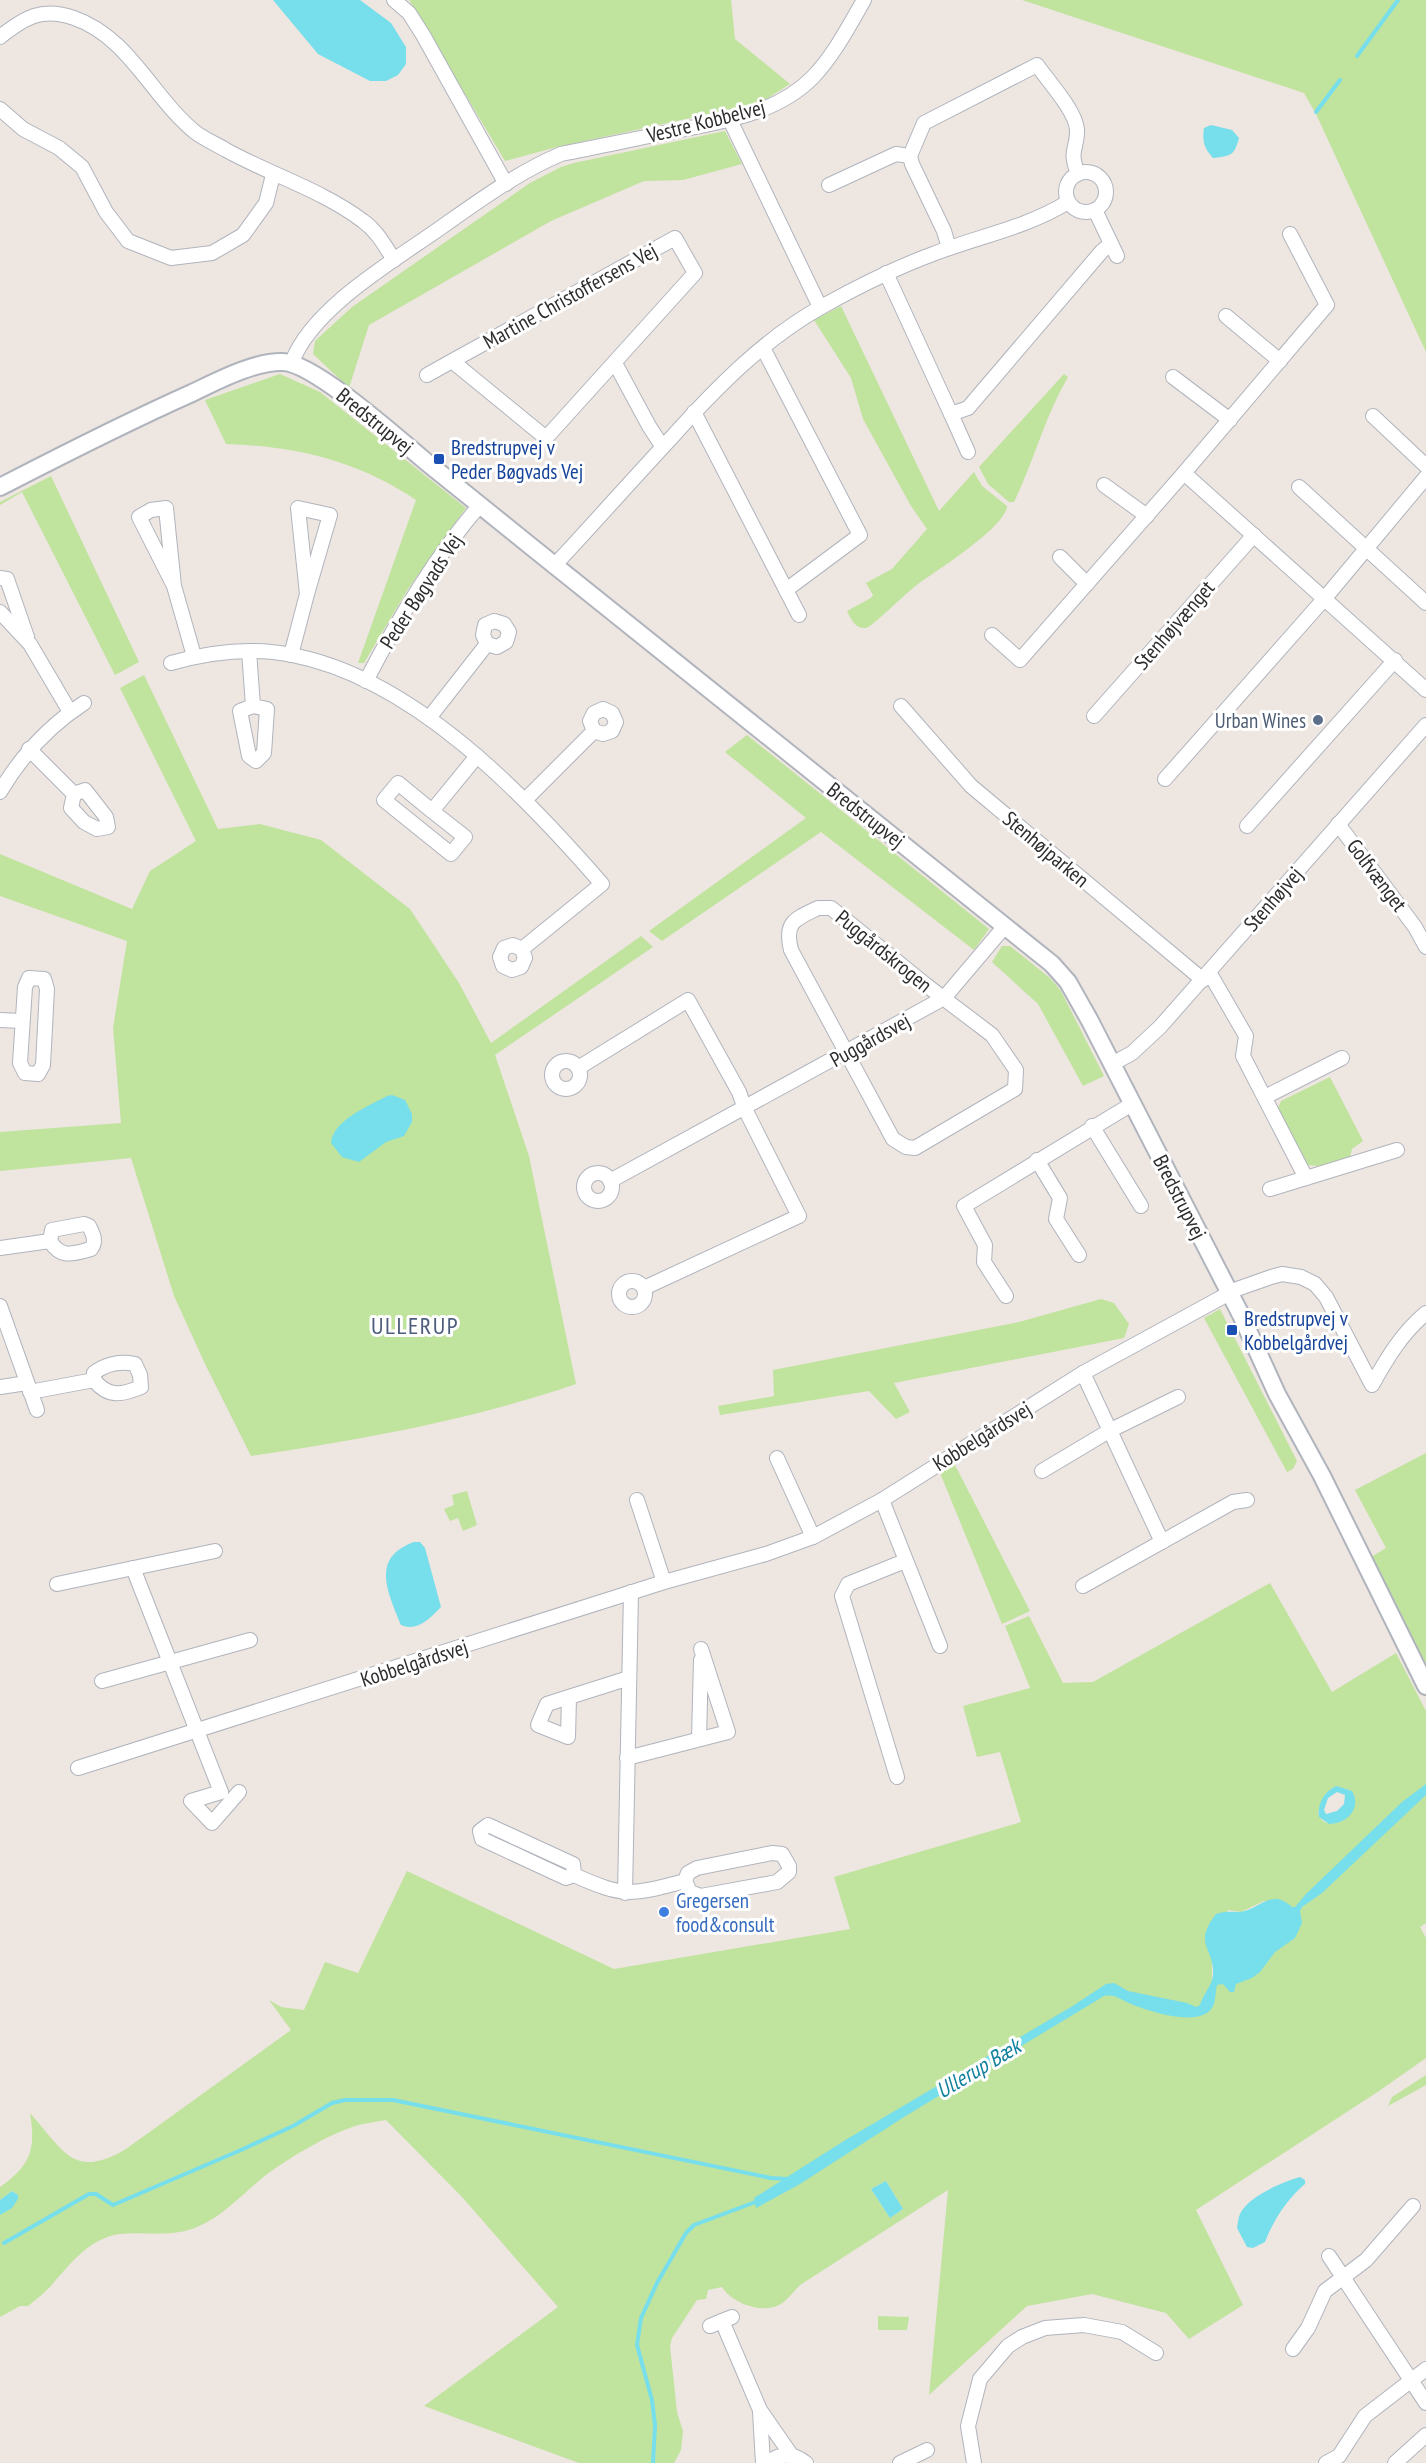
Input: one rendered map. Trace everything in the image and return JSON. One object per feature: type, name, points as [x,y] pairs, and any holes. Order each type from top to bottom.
[{"type":"street","points":[[394,0],[410,13],[506,184]]},
{"type":"street","name":"Vestre Kobbelvej","points":[[292,362],[301,342],[314,326],[370,276],[506,184],[543,162],[561,154],[730,120],[766,109],[791,95],[813,77],[836,47],[864,0]]},
{"type":"street","points":[[0,37],[21,20],[48,13],[73,18],[95,27],[122,49],[175,114],[197,134],[273,175],[306,187],[364,221],[394,260]]},
{"type":"street","points":[[949,248],[944,231],[910,156],[924,123],[1037,65],[1074,118],[1077,130],[1072,159],[1078,174]]},
{"type":"street","points":[[0,109],[23,129],[60,148],[82,166],[106,212],[128,241],[171,258],[212,253],[243,235],[266,203],[273,175]]},
{"type":"street","points":[[730,120],[820,307]]},
{"type":"street","points":[[829,185],[896,154],[910,156]]},
{"type":"street","points":[[1078,174],[1092,174],[1103,183],[1105,197],[1095,210],[1079,211],[1068,202],[1066,195],[1068,183],[1078,174]]},
{"type":"street","points":[[554,566],[694,412],[734,372],[820,307],[886,273],[949,248],[1030,223],[1068,202]]},
{"type":"street","points":[[951,414],[968,408],[1101,250],[1114,250],[1095,210]]},
{"type":"street","points":[[992,635],[1020,660],[1147,516],[1327,305],[1290,234]]},
{"type":"street","name":"Martine Christoffersens Vej","points":[[428,375],[452,361],[675,238],[695,273],[546,438],[452,361]]},
{"type":"street","points":[[886,273],[968,452]]},
{"type":"street","points":[[1226,316],[1280,361]]},
{"type":"street","points":[[763,348],[860,535],[786,590]]},
{"type":"street","points":[[0,487],[127,422],[210,384],[262,364],[292,362]]},
{"type":"street","name":"Bredstrupvej","points":[[292,362],[303,366],[325,381],[554,566],[601,601],[665,655],[1052,964],[1068,982],[1230,1293],[1276,1394],[1322,1476],[1426,1686]]},
{"type":"street","points":[[615,363],[649,426],[663,446]]},
{"type":"street","points":[[1173,377],[1230,420]]},
{"type":"street","points":[[694,412],[799,615]]},
{"type":"street","points":[[1373,416],[1426,466]]},
{"type":"street","points":[[1184,473],[1426,690]]},
{"type":"street","points":[[1165,779],[1325,598],[1426,477]]},
{"type":"street","points":[[1104,485],[1147,516]]},
{"type":"street","points":[[1299,487],[1426,603]]},
{"type":"street","name":"Peder Bøgvads Vej","points":[[366,681],[390,634],[418,589],[480,505]]},
{"type":"street","points":[[174,586],[139,517],[151,510],[166,508],[174,586],[194,656]]},
{"type":"street","points":[[291,655],[308,594],[330,515],[298,508],[308,594]]},
{"type":"street","name":"Stenhøjvænget","points":[[1094,716],[1254,535]]},
{"type":"street","points":[[1060,557],[1087,584]]},
{"type":"street","points":[[0,578],[7,579],[30,644],[70,711]]},
{"type":"street","points":[[0,612],[30,644]]},
{"type":"street","points":[[429,718],[487,644]]},
{"type":"street","points":[[249,651],[253,706]]},
{"type":"street","points":[[171,663],[194,656],[249,651],[291,655],[328,664],[366,681],[429,718],[477,756],[525,800],[602,884],[522,949]]},
{"type":"street","points":[[1247,826],[1395,660]]},
{"type":"street","points":[[2,785],[29,749],[70,711],[84,703]]},
{"type":"street","name":"Stenhøjparken","points":[[901,706],[970,786],[1206,976]]},
{"type":"street","name":"Stenhøjvej","points":[[1112,1064],[1142,1045],[1206,976],[1426,725]]},
{"type":"street","points":[[525,800],[594,730]]},
{"type":"street","points":[[29,749],[74,794]]},
{"type":"street","points":[[432,811],[477,756]]},
{"type":"street","points":[[398,783],[432,811],[465,837],[451,854],[384,800],[398,783]]},
{"type":"street","name":"Golfvænget","points":[[1338,824],[1421,923],[1426,947]]},
{"type":"street","name":"Puggårdskrogen","points":[[847,1053],[791,950],[787,935],[792,923],[801,916],[818,908],[831,908],[944,999]]},
{"type":"street","name":"Puggårdsvej","points":[[610,1181],[944,999],[1005,926]]},
{"type":"street","points":[[1206,976],[1246,1036],[1243,1056],[1306,1178]]},
{"type":"street","points":[[29,978],[44,980],[47,989],[43,1065],[38,1074],[25,1073],[20,1063],[22,1021],[25,987],[29,978]]},
{"type":"street","points":[[847,1053],[893,1139],[906,1147],[915,1148],[1015,1089],[1016,1070],[1001,1046],[992,1035],[944,999]]},
{"type":"street","points":[[578,1068],[688,1000],[739,1092],[745,1109],[799,1216],[644,1288]]},
{"type":"street","points":[[0,1020],[22,1021]]},
{"type":"street","points":[[1265,1097],[1342,1058]]},
{"type":"street","points":[[1006,1296],[984,1263],[985,1245],[963,1206],[1092,1126],[1132,1104]]},
{"type":"street","points":[[1092,1126],[1141,1206]]},
{"type":"street","points":[[1270,1189],[1397,1150]]},
{"type":"street","points":[[1037,1160],[1060,1198],[1056,1219],[1079,1255]]},
{"type":"street","points":[[0,1248],[50,1241]]},
{"type":"street","name":"Kobbelgårdsvej","points":[[78,1768],[631,1592],[766,1554],[813,1537],[882,1500],[1083,1373],[1247,1284],[1282,1274],[1301,1277],[1315,1284],[1326,1297],[1372,1385],[1408,1328],[1426,1313]]},
{"type":"street","points":[[0,1306],[37,1410]]},
{"type":"street","points":[[1083,1373],[1162,1542]]},
{"type":"street","points":[[0,1388],[94,1380]]},
{"type":"street","points":[[1042,1471],[1109,1431],[1178,1397]]},
{"type":"street","points":[[777,1458],[813,1537]]},
{"type":"street","points":[[637,1500],[664,1582]]},
{"type":"street","points":[[882,1500],[940,1646]]},
{"type":"street","points":[[1083,1586],[1233,1502],[1247,1500]]},
{"type":"street","points":[[57,1584],[215,1551]]},
{"type":"street","points":[[897,1778],[842,1596],[848,1584],[905,1561]]},
{"type":"street","points":[[133,1568],[221,1792]]},
{"type":"street","points":[[625,1893],[631,1592]]},
{"type":"street","points":[[102,1681],[250,1640]]},
{"type":"street","points":[[627,1758],[728,1732],[701,1649],[699,1739]]},
{"type":"street","points":[[568,1697],[629,1678]]},
{"type":"street","points":[[574,1875],[573,1864],[488,1825],[480,1831],[483,1839],[493,1844],[566,1878],[574,1875],[606,1890],[625,1893],[644,1892],[685,1881]]},
{"type":"street","points":[[772,1853],[782,1854],[789,1866],[789,1872],[777,1882],[701,1896],[690,1892],[685,1881],[688,1873],[697,1868],[772,1853]]},
{"type":"street","points":[[1293,2349],[1308,2328],[1325,2291],[1366,2260],[1413,2206]]},
{"type":"street","points":[[1329,2256],[1426,2403]]},
{"type":"street","points":[[721,2322],[760,2410],[792,2456],[806,2463]]},
{"type":"street","points":[[974,2463],[968,2426],[980,2379],[1008,2346],[1022,2337],[1045,2328],[1084,2325],[1122,2332],[1156,2353]]},
{"type":"street","points":[[1326,2463],[1339,2456],[1365,2416],[1410,2379],[1426,2369]]},
{"type":"street","points":[[760,2410],[765,2463],[776,2457],[792,2456]]},
{"type":"street","points":[[1395,2463],[1426,2434]]},
{"type":"street","points":[[900,2463],[927,2450]]},
{"type":"green space","points":[[409,0],[731,0],[735,39],[790,84],[760,103],[557,147],[505,161]]},
{"type":"green space","points":[[1022,0],[1426,0],[1426,352],[1316,114],[1304,93]]},
{"type":"green space","points":[[725,131],[742,164],[683,180],[644,181],[551,221],[369,325],[349,388],[313,354],[315,341],[352,307],[530,183],[574,163]]},
{"type":"green space","points":[[841,306],[939,511],[974,472],[982,486],[1007,506],[1004,515],[983,536],[918,584],[866,628],[856,625],[847,611],[871,598],[873,595],[866,583],[892,569],[927,529],[911,506],[863,419],[851,378],[814,320]]},
{"type":"green space","points":[[280,374],[320,392],[466,508],[408,589],[364,663],[358,663],[416,500],[372,475],[326,458],[277,448],[226,444],[205,400]]},
{"type":"green space","points":[[1064,374],[1068,377],[1053,407],[1014,502],[1009,502],[988,484],[979,467]]},
{"type":"green space","points":[[51,476],[139,662],[115,675],[22,492],[0,505],[0,502]]},
{"type":"green space","points":[[144,675],[218,829],[260,824],[321,840],[410,909],[459,983],[491,1043],[641,936],[653,947],[495,1055],[529,1156],[576,1384],[496,1408],[415,1428],[251,1456],[174,1296],[131,1158],[0,1171],[0,1132],[121,1123],[113,1028],[127,941],[0,896],[0,854],[132,909],[150,871],[196,841],[120,688]]},
{"type":"green space","points":[[747,735],[989,929],[974,950],[821,832],[662,941],[649,931],[806,818],[725,752]]},
{"type":"green space","points":[[1002,946],[1010,946],[1050,978],[1061,991],[1104,1076],[1083,1086],[1038,1004],[992,962]]},
{"type":"green space","points":[[1330,1077],[1363,1141],[1352,1149],[1350,1157],[1318,1166],[1308,1165],[1278,1108],[1281,1101]]},
{"type":"green space","points":[[1101,1299],[1114,1303],[1129,1324],[1124,1338],[894,1383],[910,1412],[896,1419],[869,1391],[720,1415],[718,1406],[774,1396],[773,1370],[1019,1322]]},
{"type":"green space","points":[[1220,1309],[1297,1461],[1293,1469],[1287,1472],[1204,1318]]},
{"type":"green space","points":[[1426,1453],[1426,1666],[1371,1557],[1386,1548],[1355,1490]]},
{"type":"green space","points":[[954,1463],[1030,1611],[1002,1624],[940,1473]]},
{"type":"green space","points":[[467,1491],[477,1525],[463,1531],[458,1518],[450,1521],[444,1509],[454,1505],[452,1495]]},
{"type":"green space","points":[[1270,1583],[1332,1692],[1396,1653],[1426,1711],[1426,1923],[1420,1927],[1426,1938],[1426,2058],[1196,2210],[1243,2305],[1189,2339],[1166,2313],[1092,2294],[1027,2306],[929,2395],[948,2190],[800,2285],[779,2305],[756,2307],[733,2298],[722,2287],[708,2290],[706,2299],[697,2300],[672,2338],[670,2346],[677,2412],[683,2431],[681,2450],[674,2463],[579,2463],[424,2406],[558,2307],[463,2198],[386,2120],[355,2126],[309,2147],[266,2175],[216,2217],[197,2227],[168,2233],[120,2234],[98,2241],[88,2247],[49,2288],[28,2306],[20,2306],[0,2317],[0,2215],[18,2195],[12,2191],[0,2200],[0,2187],[19,2171],[29,2155],[32,2137],[30,2113],[61,2149],[81,2161],[93,2162],[108,2158],[126,2149],[291,2030],[269,2000],[281,2007],[304,2010],[325,1962],[358,1973],[407,1871],[614,1969],[850,1929],[834,1877],[1021,1822],[1000,1752],[977,1757],[963,1706],[1030,1688],[1005,1626],[1029,1616],[1063,1683],[1093,1682]],"holes":[[[1337,1786],[1352,1791],[1340,1822],[1327,1823],[1319,1817],[1319,1809],[1327,1794]],[[1264,1901],[1292,1907],[1291,1935],[1269,1949],[1252,1972],[1212,1985],[1212,1962],[1228,1910],[1241,1912]],[[886,2181],[903,2209],[890,2218],[871,2189]]]},
{"type":"green space","points":[[1426,2075],[1426,2085],[1388,2106],[1392,2097]]},
{"type":"green space","points":[[878,2316],[909,2317],[907,2330],[878,2330]]},
{"type":"water","points":[[273,0],[360,0],[391,23],[406,47],[406,64],[398,75],[386,81],[370,81],[318,54]]},
{"type":"water","points":[[1211,125],[1232,130],[1239,138],[1231,154],[1213,158],[1208,151],[1204,144],[1204,128]]},
{"type":"water","points":[[392,1095],[405,1100],[412,1114],[412,1122],[404,1136],[386,1142],[359,1162],[342,1157],[331,1143],[338,1127],[362,1109]]},
{"type":"water","points":[[414,1542],[420,1542],[425,1548],[441,1607],[423,1623],[407,1627],[401,1625],[391,1600],[386,1577],[387,1567],[392,1557],[400,1549]]},
{"type":"water","points":[[1426,1784],[1426,1795],[1322,1893],[1302,1907],[1300,1911],[1302,1923],[1295,1938],[1275,1952],[1260,1972],[1236,1984],[1234,1992],[1230,1992],[1223,1984],[1217,1985],[1213,2006],[1205,2014],[1185,2017],[1161,2014],[1115,1997],[1104,1996],[904,2117],[800,2184],[756,2208],[754,2198],[847,2139],[1106,1984],[1114,1983],[1128,1991],[1187,2003],[1196,2007],[1200,2005],[1213,1975],[1213,1966],[1205,1940],[1209,1924],[1216,1914],[1239,1912],[1272,1899],[1285,1901],[1295,1907],[1402,1802]]},
{"type":"water","points":[[1337,1786],[1352,1791],[1355,1803],[1354,1809],[1347,1818],[1329,1824],[1319,1817],[1319,1807],[1323,1798]],"holes":[[[1337,1792],[1345,1795],[1344,1804],[1337,1811],[1326,1814],[1324,1810],[1328,1798]]]},
{"type":"water","points":[[1300,2177],[1305,2180],[1305,2184],[1281,2211],[1265,2242],[1253,2248],[1247,2247],[1237,2228],[1239,2216],[1244,2207],[1267,2191]]},
{"type":"water","points":[[886,2181],[903,2209],[890,2218],[871,2189]]},
{"type":"water","points":[[12,2191],[18,2195],[18,2199],[12,2208],[0,2215],[0,2200]]},
{"type":"waterway","points":[[1357,56],[1398,0]]},
{"type":"waterway","points":[[1316,112],[1340,80]]},
{"type":"waterway","points":[[4,2243],[89,2194],[96,2194],[113,2205],[241,2150],[293,2126],[332,2103],[345,2100],[393,2100],[771,2178],[787,2179]]},
{"type":"waterway","name":"Ullerup Bæk","points":[[653,2463],[655,2425],[652,2400],[637,2345],[641,2318],[657,2283],[686,2233],[694,2225],[758,2201]]},
{"type":"place","name":"Bredstrupvej v Peder Bøgvads Vej","points":[[439,459]]},
{"type":"place","name":"Urban Wines","points":[[1318,720]]},
{"type":"place","name":"Bredstrupvej v Kobbelgårdvej","points":[[1232,1330]]},
{"type":"place","name":"Gregersen food&consult","points":[[664,1912]]},
{"type":"district","name":"ULLERUP","points":[[415,1325]]}]
